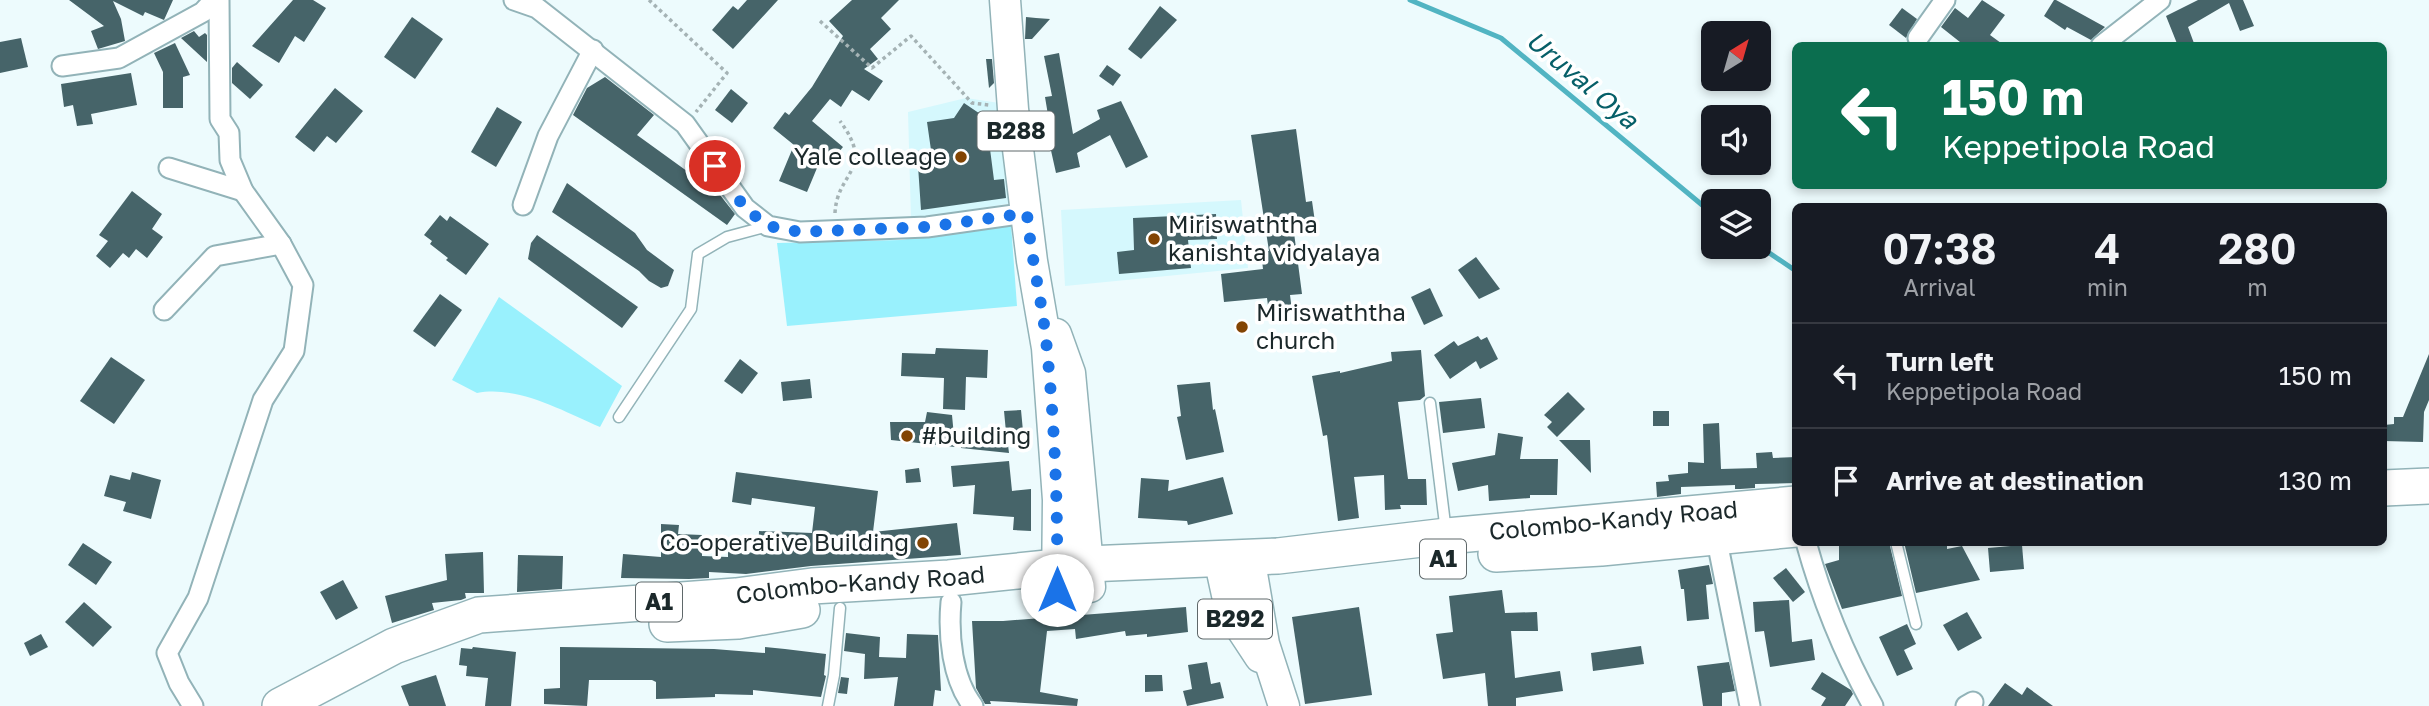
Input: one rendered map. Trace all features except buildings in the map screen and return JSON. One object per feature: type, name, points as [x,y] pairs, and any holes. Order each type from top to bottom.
[{"type":"highway","points":[[2387,466],[2429,465]]},
{"type":"highway","points":[[2387,488],[2429,486]]},
{"type":"highway","name":"Colombo-Kandy Road","points":[[1235,567],[1278,556],[1447,536],[1792,512]]},
{"type":"highway","name":"Colombo-Kandy Road","points":[[325,706],[401,665],[464,641],[533,630],[737,609],[812,586],[1073,577],[1235,567],[1356,570],[1503,553],[1716,536],[1792,513]]},
{"type":"highway","name":"Colombo-Kandy Road","points":[[280,706],[394,646],[479,615],[807,609],[951,601],[1073,577]]},
{"type":"main road","name":"B288","points":[[1005,0],[1013,109],[1031,261],[1047,348],[1058,500],[1073,577]]},
{"type":"main road","name":"B292","points":[[1235,567],[1284,706]]},
{"type":"street","points":[[62,66],[119,58],[203,12],[214,0]]},
{"type":"street","points":[[193,706],[179,684],[167,653],[198,598],[263,400],[294,351],[303,285],[281,244],[243,191],[230,160],[229,133],[220,119],[219,0]]},
{"type":"street","points":[[514,0],[537,8],[685,124],[745,208],[768,226],[800,232],[927,227],[1027,213]]},
{"type":"street","points":[[1919,38],[1945,0]]},
{"type":"street","points":[[2106,42],[2160,0]]},
{"type":"street","points":[[523,205],[548,136],[593,50]]},
{"type":"street","points":[[169,168],[243,191]]},
{"type":"street","points":[[164,310],[215,256],[281,244]]},
{"type":"street","points":[[1716,536],[1749,706]]},
{"type":"street","points":[[1807,546],[1818,586],[1845,653],[1873,706]]},
{"type":"street","points":[[951,601],[949,630],[961,689],[973,706]]},
{"type":"lane","points":[[619,417],[691,309],[698,254],[727,237],[768,226]]},
{"type":"lane","points":[[1430,403],[1447,536]]},
{"type":"lane","points":[[1897,546],[1916,624]]},
{"type":"lane","points":[[828,706],[834,675],[840,608]]},
{"type":"path","points":[[649,0],[727,74],[685,124]]},
{"type":"path","points":[[820,20],[872,68],[911,36],[972,103],[1013,109]]},
{"type":"path","points":[[834,229],[836,202],[856,165],[852,137],[840,121]]},
{"type":"shaded area","name":"Yale colleage","points":[[966,98],[1006,104],[1019,202],[911,219],[908,112]]},
{"type":"shaded area","name":"Miriswaththa kanishta vidyalaya","points":[[1241,200],[1248,268],[1065,286],[1061,210]]},
{"type":"shaded area","points":[[1011,224],[1017,306],[787,326],[777,243],[901,240]]},
{"type":"shaded area","points":[[499,297],[622,386],[600,427],[540,401],[508,393],[477,393],[452,380]]},
{"type":"waterway","name":"Uruval Oya","points":[[1410,0],[1501,38],[1701,204]]},
{"type":"waterway","name":"Uruval Oya","points":[[1771,254],[1792,268]]},
{"type":"place","name":"Yale colleage","points":[[961,157]]},
{"type":"place","name":"Miriswaththa kanishta vidyalaya","points":[[1154,239]]},
{"type":"place","name":"Miriswaththa church","points":[[1242,327]]},
{"type":"place","name":"#building","points":[[907,436]]},
{"type":"place","name":"Co-operative Building","points":[[923,543]]},
{"type":"route","points":[[715,166],[745,208],[768,226],[800,232],[927,227],[1027,213],[1031,261],[1047,348],[1055,443],[1058,500],[1057,590]]}]
